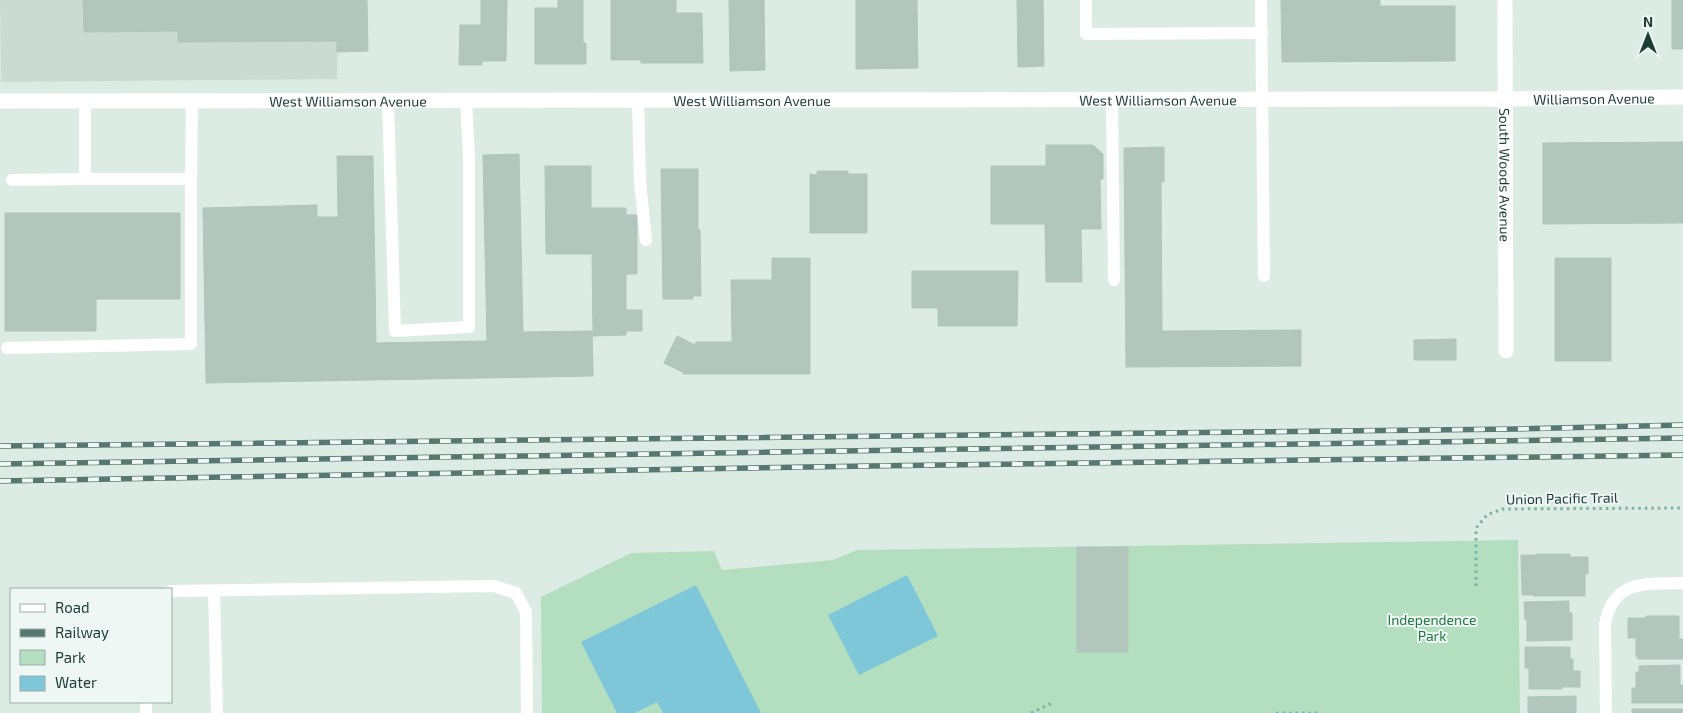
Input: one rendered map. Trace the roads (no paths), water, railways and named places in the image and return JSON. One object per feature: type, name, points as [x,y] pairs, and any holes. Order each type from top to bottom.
[{"type":"street","name":"South Woods Avenue","points":[[1505,0],[1506,351]]},
{"type":"street","name":"Williamson Avenue","points":[[1505,99],[1683,98]]},
{"type":"street","name":"West Williamson Avenue","points":[[0,101],[1505,99]]},
{"type":"lane","points":[[1086,0],[1086,34],[1262,33]]},
{"type":"lane","points":[[1262,0],[1264,276]]},
{"type":"lane","points":[[1112,100],[1114,280]]},
{"type":"lane","points":[[85,101],[86,179]]},
{"type":"lane","points":[[7,348],[191,344],[192,101]]},
{"type":"lane","points":[[388,101],[395,330],[469,327],[469,157],[466,101]]},
{"type":"lane","points":[[638,101],[640,181],[646,240]]},
{"type":"lane","points":[[12,180],[191,179]]},
{"type":"lane","points":[[1606,713],[1605,624],[1608,610],[1616,597],[1629,588],[1645,584],[1683,583]]},
{"type":"lane","points":[[172,591],[494,586],[516,592],[526,612],[527,713]]},
{"type":"lane","points":[[214,591],[217,713]]},
{"type":"water","points":[[907,575],[938,636],[859,675],[828,615]]},
{"type":"water","points":[[696,585],[761,713],[663,713],[657,702],[635,713],[617,713],[581,642]]},
{"type":"railway","points":[[0,446],[1518,429],[1683,425]]},
{"type":"railway","points":[[0,464],[1683,438]]},
{"type":"railway","points":[[0,481],[869,466],[1683,455]]},
{"type":"park label","name":"Independence Park","points":[[1432,628]]}]
